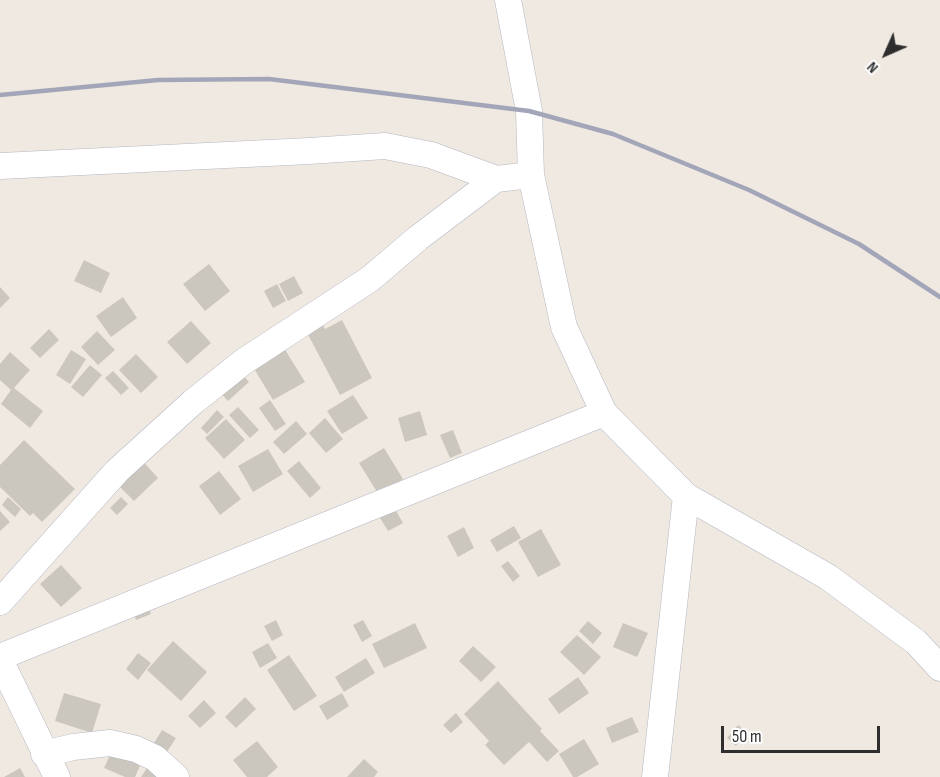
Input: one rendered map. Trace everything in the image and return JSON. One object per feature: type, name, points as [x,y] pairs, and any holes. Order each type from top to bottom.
[{"type":"street","points":[[508,0],[529,111],[531,175],[564,327],[604,413],[686,496],[828,577],[916,642],[940,668]]},
{"type":"street","points":[[0,166],[309,152],[385,146],[431,155],[496,179],[531,175]]},
{"type":"street","points":[[0,602],[117,471],[193,402],[243,362],[370,279],[418,238],[496,179]]},
{"type":"street","points":[[57,777],[0,658],[604,413]]},
{"type":"street","points":[[655,777],[686,496]]},
{"type":"street","points":[[45,754],[73,747],[110,743],[136,749],[155,758],[176,777]]},
{"type":"building","points":[[84,260],[110,273],[101,293],[74,281]]},
{"type":"building","points":[[209,264],[230,291],[205,311],[183,284]]},
{"type":"building","points":[[294,276],[303,293],[288,301],[279,284]]},
{"type":"building","points":[[277,284],[286,301],[273,308],[264,291]]},
{"type":"building","points":[[0,287],[10,298],[0,308]]},
{"type":"building","points":[[123,297],[137,318],[111,337],[96,316]]},
{"type":"building","points":[[320,319],[325,329],[342,320],[372,378],[340,395],[304,327]]},
{"type":"building","points":[[191,321],[211,343],[187,364],[167,342]]},
{"type":"building","points":[[49,329],[59,340],[40,358],[30,348]]},
{"type":"building","points":[[97,331],[115,350],[98,365],[81,347]]},
{"type":"building","points":[[284,348],[305,382],[273,400],[253,367]]},
{"type":"building","points":[[71,350],[86,359],[70,384],[56,375]]},
{"type":"building","points":[[10,352],[30,370],[14,388],[43,411],[30,428],[1,404],[11,390],[0,380],[0,364]]},
{"type":"building","points":[[136,354],[158,377],[141,393],[119,370]]},
{"type":"building","points":[[232,363],[249,382],[228,401],[211,382]]},
{"type":"building","points":[[90,365],[102,375],[83,397],[71,387]]},
{"type":"building","points":[[113,371],[129,388],[121,395],[105,378]]},
{"type":"building","points":[[353,395],[368,418],[342,434],[327,411]]},
{"type":"building","points":[[270,400],[286,424],[275,431],[259,408]]},
{"type":"building","points":[[238,407],[259,430],[250,438],[229,415]]},
{"type":"building","points":[[217,410],[224,417],[207,434],[201,428]]},
{"type":"building","points":[[420,411],[427,435],[405,442],[398,418]]},
{"type":"building","points":[[325,418],[343,439],[326,453],[309,433]]},
{"type":"building","points":[[226,419],[245,440],[224,459],[205,438]]},
{"type":"building","points":[[296,421],[307,434],[284,454],[273,442]]},
{"type":"building","points":[[453,430],[462,453],[450,458],[440,435]]},
{"type":"building","points":[[24,440],[75,489],[42,522],[33,513],[30,516],[0,487],[0,465]]},
{"type":"building","points":[[384,448],[403,479],[379,495],[359,463]]},
{"type":"building","points":[[268,449],[283,474],[253,492],[238,466]]},
{"type":"building","points":[[139,457],[158,478],[134,501],[114,481]]},
{"type":"building","points":[[299,461],[321,488],[310,498],[287,471]]},
{"type":"building","points":[[219,471],[241,499],[220,515],[199,486]]},
{"type":"building","points":[[8,497],[21,509],[15,517],[2,505]]},
{"type":"building","points":[[121,497],[128,504],[117,515],[110,508]]},
{"type":"building","points":[[395,509],[403,523],[388,531],[380,518]]},
{"type":"building","points":[[0,511],[10,522],[0,531]]},
{"type":"building","points":[[514,526],[521,538],[497,552],[490,540]]},
{"type":"building","points":[[464,527],[474,548],[458,557],[447,536]]},
{"type":"building","points":[[541,529],[561,565],[538,577],[518,542]]},
{"type":"building","points":[[508,561],[520,576],[513,582],[501,566]]},
{"type":"building","points":[[61,565],[82,588],[61,607],[40,584]]},
{"type":"building","points":[[143,594],[151,614],[136,620],[129,599]]},
{"type":"building","points":[[276,620],[283,635],[272,641],[264,626]]},
{"type":"building","points":[[363,620],[372,636],[362,642],[353,625]]},
{"type":"building","points":[[588,621],[602,633],[593,644],[579,631]]},
{"type":"building","points":[[415,623],[427,648],[384,668],[372,644]]},
{"type":"building","points":[[623,623],[648,633],[637,657],[613,647]]},
{"type":"building","points":[[577,635],[601,657],[584,675],[560,652]]},
{"type":"building","points":[[173,641],[207,672],[181,701],[147,670]]},
{"type":"building","points":[[268,643],[277,658],[260,668],[252,652]]},
{"type":"building","points":[[473,646],[496,667],[481,682],[459,661]]},
{"type":"building","points":[[138,653],[151,663],[138,680],[126,669]]},
{"type":"building","points":[[289,655],[317,696],[294,711],[267,670]]},
{"type":"building","points":[[366,658],[375,673],[344,692],[335,677]]},
{"type":"building","points":[[578,677],[589,693],[559,714],[548,699]]},
{"type":"building","points":[[498,681],[559,751],[547,762],[529,742],[504,765],[485,745],[489,741],[464,714]]},
{"type":"building","points":[[64,693],[101,704],[92,733],[55,721]]},
{"type":"building","points":[[342,693],[349,706],[327,720],[319,706]]},
{"type":"building","points":[[245,697],[256,709],[236,728],[225,717]]},
{"type":"building","points":[[204,700],[216,713],[200,728],[188,716]]},
{"type":"building","points":[[456,713],[463,722],[451,733],[443,725]]},
{"type":"building","points":[[632,717],[639,732],[612,743],[606,728]]},
{"type":"building","points":[[738,725],[747,732],[736,746],[727,738]]},
{"type":"building","points":[[162,730],[176,738],[161,761],[148,753]]},
{"type":"building","points":[[584,739],[599,764],[573,777],[559,754]]},
{"type":"building","points":[[257,741],[278,767],[267,777],[247,777],[233,760]]},
{"type":"building","points":[[114,746],[143,759],[135,777],[125,777],[104,768]]},
{"type":"building","points":[[364,759],[378,772],[374,777],[347,777]]},
{"type":"building","points":[[149,765],[167,777],[141,777]]},
{"type":"building","points":[[20,768],[25,777],[4,777]]},
{"type":"railway","points":[[0,95],[158,80],[269,79],[529,111],[613,134],[749,190],[859,244],[940,297]]}]
